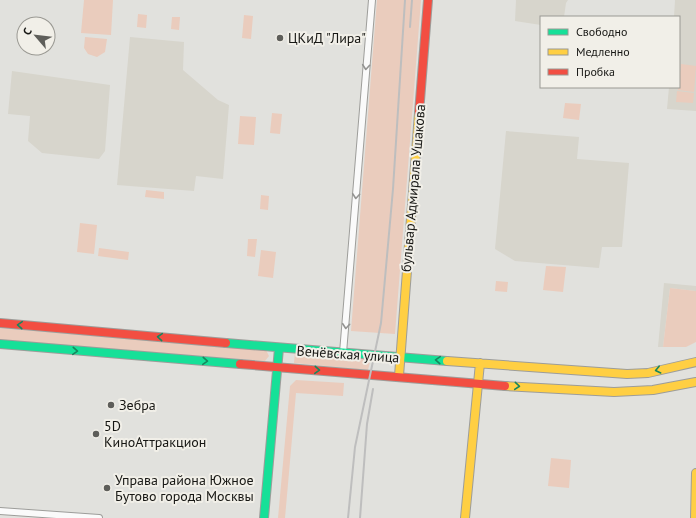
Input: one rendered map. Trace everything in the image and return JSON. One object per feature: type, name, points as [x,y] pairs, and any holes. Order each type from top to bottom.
[{"type":"main road","name":"бульвар Адмирала Ушакова","points":[[399,376],[428,0]]},
{"type":"main road","name":"Венёвская улица","points":[[0,323],[279,348],[627,374],[648,373],[696,362]]},
{"type":"main road","name":"Венёвская улица","points":[[0,344],[546,389],[614,392],[653,390],[696,382]]},
{"type":"main road","points":[[264,518],[279,348]]},
{"type":"main road","points":[[465,518],[480,363]]},
{"type":"main road","points":[[695,518],[696,473]]},
{"type":"street","points":[[343,353],[372,0]]},
{"type":"street","points":[[0,511],[99,518]]},
{"type":"shaded area","points":[[84,0],[113,0],[111,35],[81,33]]},
{"type":"shaded area","points":[[377,0],[421,0],[395,334],[351,331]]},
{"type":"shaded area","points":[[516,0],[568,0],[566,3],[564,16],[540,16],[540,25],[515,21]]},
{"type":"shaded area","points":[[675,0],[696,0],[696,111],[667,109],[669,88],[680,88],[680,16],[674,16]]},
{"type":"shaded area","points":[[138,14],[147,15],[146,28],[137,27]]},
{"type":"shaded area","points":[[244,15],[253,16],[251,39],[242,38]]},
{"type":"shaded area","points":[[172,17],[180,17],[179,30],[171,29]]},
{"type":"shaded area","points":[[85,37],[107,39],[105,52],[97,57],[88,54],[84,48]]},
{"type":"shaded area","points":[[130,37],[184,42],[183,70],[218,100],[229,105],[223,179],[196,176],[194,191],[117,185]]},
{"type":"shaded area","points":[[681,64],[696,66],[694,92],[678,90],[678,88],[680,88]]},
{"type":"shaded area","points":[[12,71],[110,85],[105,151],[99,159],[42,153],[28,141],[30,116],[8,114]]},
{"type":"shaded area","points":[[677,91],[694,93],[693,103],[676,102]]},
{"type":"shaded area","points":[[565,103],[581,104],[579,120],[563,118]]},
{"type":"shaded area","points":[[272,113],[282,114],[280,134],[270,133]]},
{"type":"shaded area","points":[[240,116],[256,117],[254,145],[238,144]]},
{"type":"shaded area","points":[[506,131],[579,137],[577,159],[629,163],[622,247],[602,247],[599,268],[515,261],[495,249]]},
{"type":"shaded area","points":[[146,190],[164,192],[164,199],[145,197]]},
{"type":"shaded area","points":[[261,195],[269,196],[268,210],[260,209]]},
{"type":"shaded area","points":[[80,223],[97,225],[94,254],[77,252]]},
{"type":"shaded area","points":[[248,239],[257,239],[255,257],[247,256]]},
{"type":"shaded area","points":[[99,248],[129,252],[128,260],[98,256]]},
{"type":"shaded area","points":[[261,250],[276,252],[273,278],[258,276]]},
{"type":"shaded area","points":[[546,266],[566,267],[563,292],[543,290]]},
{"type":"shaded area","points":[[496,281],[508,282],[507,292],[495,291]]},
{"type":"shaded area","points":[[664,283],[696,286],[696,291],[670,288],[663,347],[658,347]]},
{"type":"shaded area","points":[[670,288],[696,291],[696,342],[686,347],[663,347]]},
{"type":"shaded area","points":[[0,328],[266,350],[269,356],[265,361],[0,340]]},
{"type":"shaded area","points":[[295,352],[371,358],[368,370],[294,363]]},
{"type":"shaded area","points":[[296,380],[344,383],[343,396],[296,393],[285,518],[278,518],[290,386]]},
{"type":"shaded area","points":[[551,458],[571,460],[569,488],[548,486]]},
{"type":"railway","points":[[348,518],[355,447],[381,323],[393,189],[405,0]]},
{"type":"railway","points":[[410,27],[412,0]]},
{"type":"railway","points":[[360,518],[367,424],[373,389]]},
{"type":"traffic: fast","points":[[226,343],[447,361]]},
{"type":"traffic: fast","points":[[0,344],[240,364]]},
{"type":"traffic: fast","points":[[264,518],[279,348]]},
{"type":"traffic: slow","points":[[399,376],[419,113]]},
{"type":"traffic: slow","points":[[447,361],[627,374],[648,373],[696,362]]},
{"type":"traffic: slow","points":[[465,518],[480,363]]},
{"type":"traffic: slow","points":[[505,386],[614,392],[653,390],[696,382]]},
{"type":"traffic: slow","points":[[695,518],[696,473]]},
{"type":"traffic: jam","points":[[419,113],[428,0]]},
{"type":"traffic: jam","points":[[0,323],[226,343]]},
{"type":"traffic: jam","points":[[240,364],[505,386]]},
{"type":"place","name":"ЦКиД \"Лира\"","points":[[280,38]]},
{"type":"place","name":"Зебра","points":[[111,405]]},
{"type":"place","name":"5D КиноАттракцион","points":[[96,434]]},
{"type":"place","name":"Управа района Южное Бутово города Москвы","points":[[107,488]]}]
